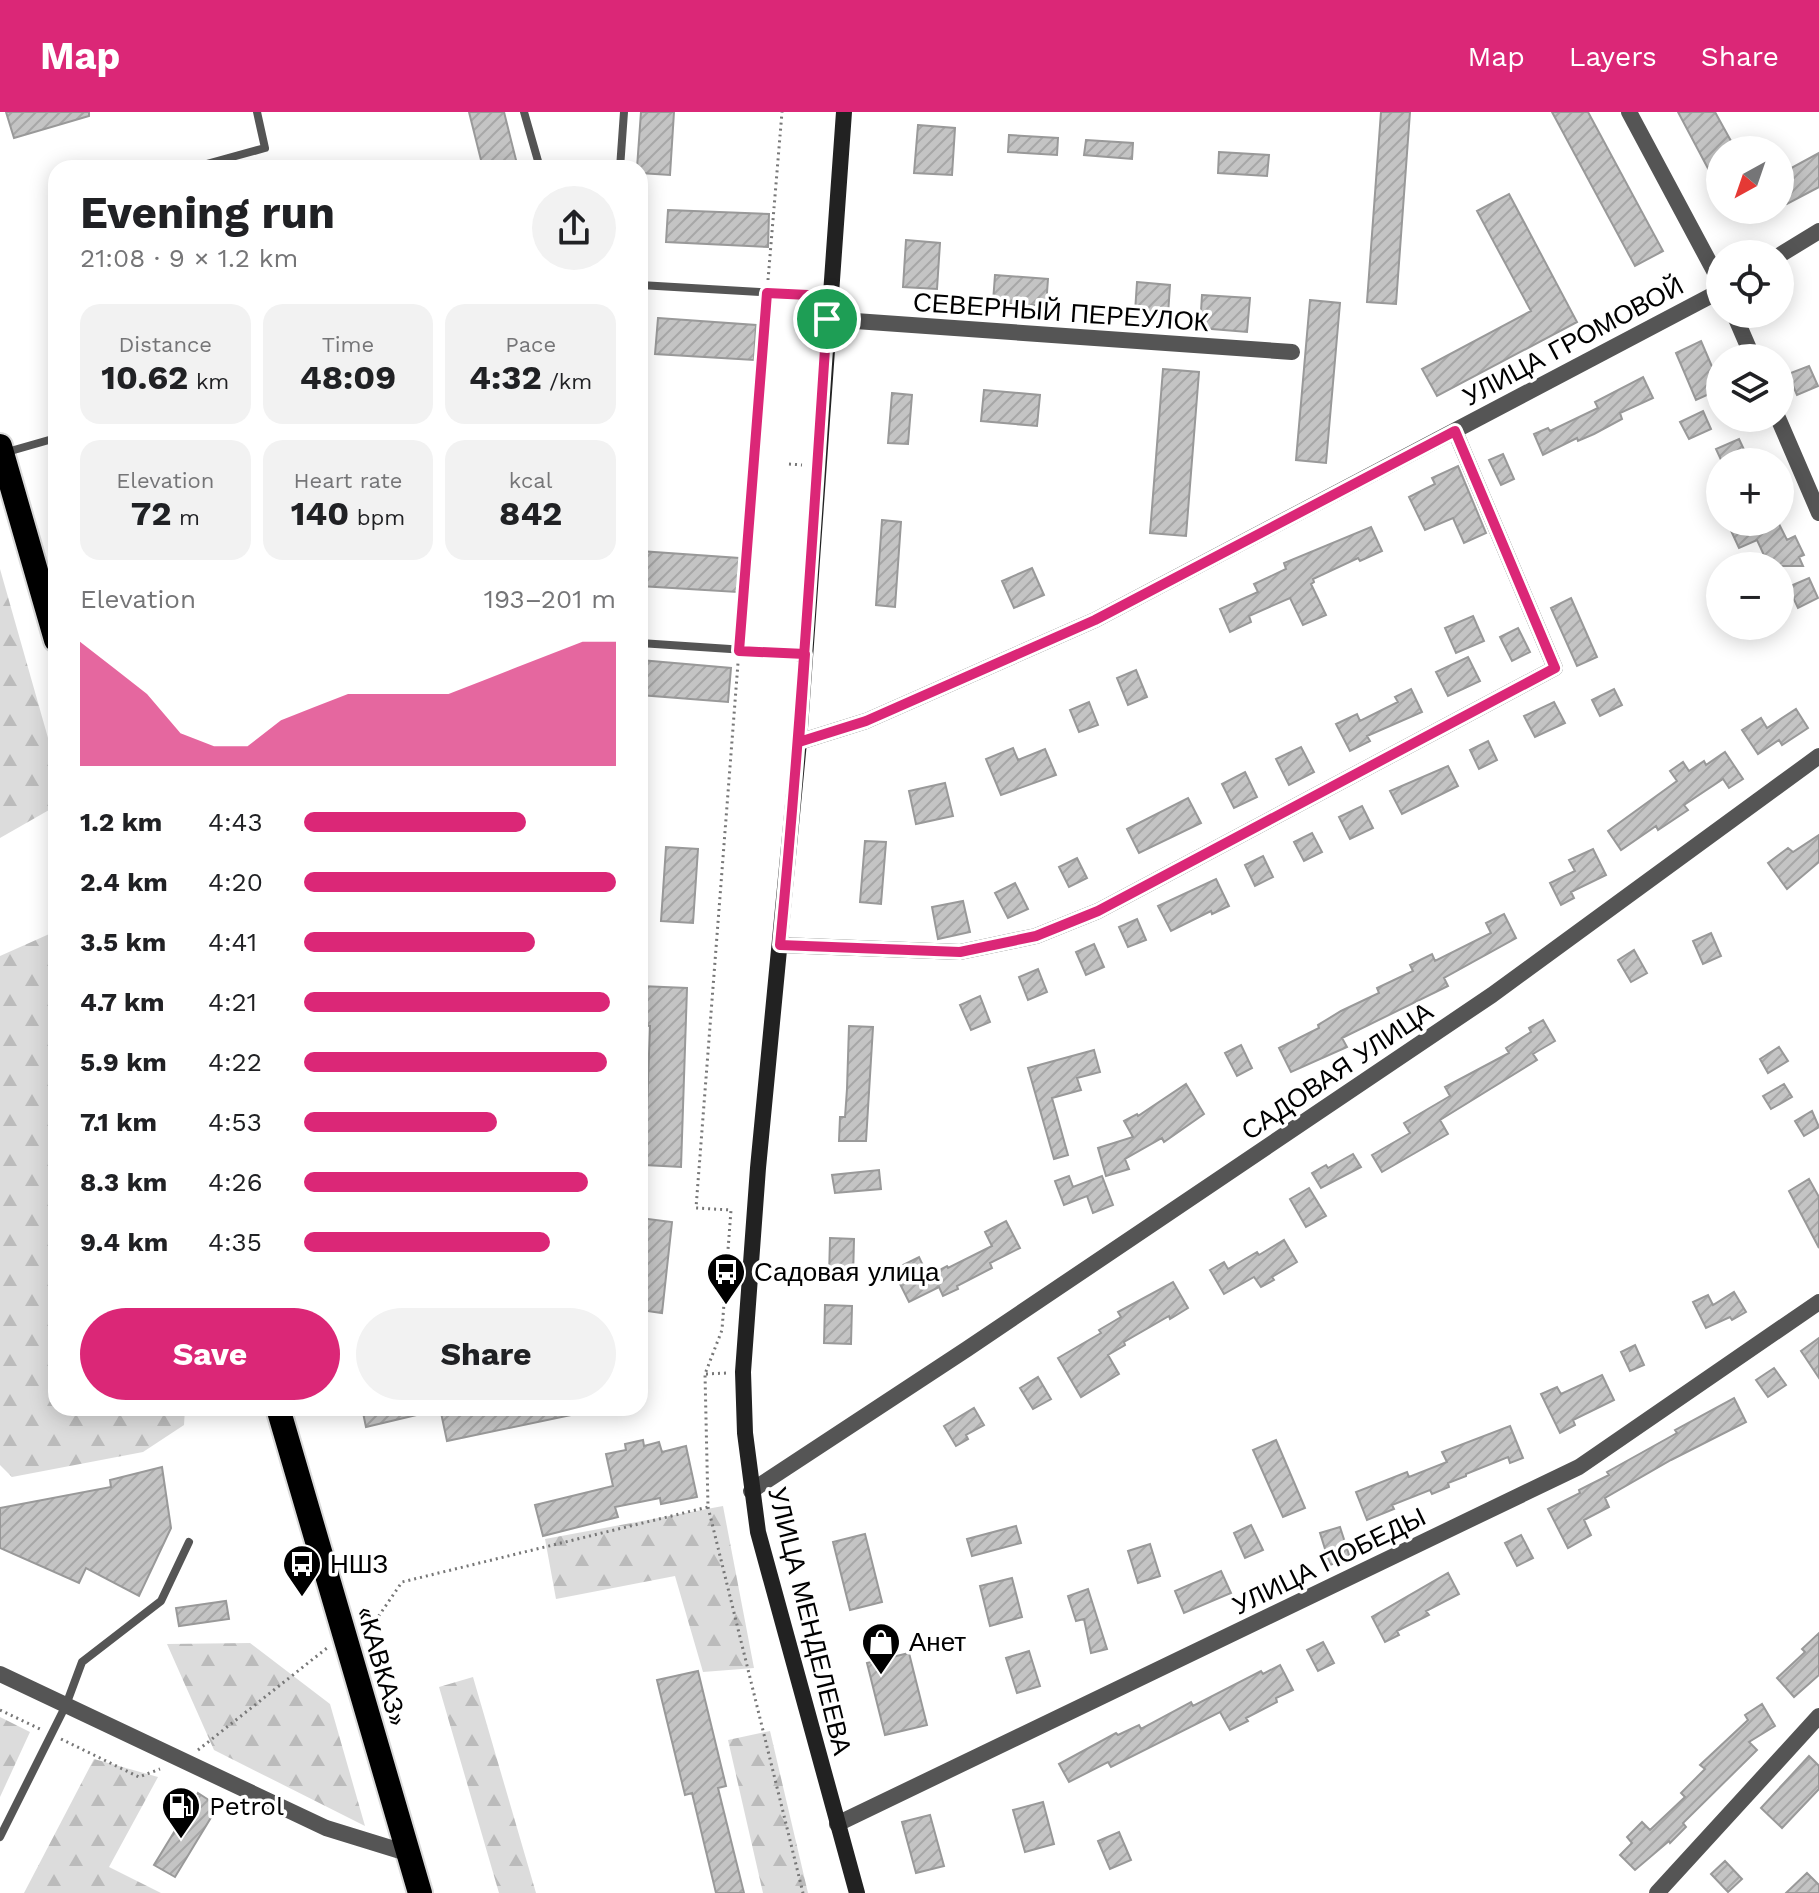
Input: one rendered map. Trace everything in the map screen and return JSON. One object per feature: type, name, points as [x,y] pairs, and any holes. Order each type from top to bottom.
[{"type":"highway","points":[[1,450],[48,612]]},
{"type":"highway","name":"«КАВКАЗ»","points":[[280,1416],[420,1893]]},
{"type":"main road","name":"УЛИЦА МЕНДЕЛЕЕВА","points":[[844,112],[799,742],[758,1168],[743,1372],[751,1491],[758,1532],[857,1893]]},
{"type":"street","points":[[1629,112],[1706,256]]},
{"type":"street","points":[[1794,246],[1819,231]]},
{"type":"street","name":"УЛИЦА ГРОМОВОЙ","points":[[799,742],[866,721],[1095,620],[1706,298]]},
{"type":"street","name":"СЕВЕРНЫЙ ПЕРЕУЛОК","points":[[827,319],[1292,352]]},
{"type":"street","points":[[780,945],[960,952],[1036,936],[1098,911],[1555,668],[1455,431]]},
{"type":"street","points":[[1784,432],[1819,513]]},
{"type":"street","name":"САДОВАЯ УЛИЦА","points":[[751,1491],[1492,995],[1819,756]]},
{"type":"street","name":"УЛИЦА ПОБЕДЫ","points":[[837,1824],[1579,1467],[1819,1302]]},
{"type":"street","points":[[0,1674],[326,1828],[407,1853]]},
{"type":"street","points":[[1657,1893],[1819,1716]]},
{"type":"lane","points":[[221,160],[265,148],[257,112]]},
{"type":"lane","points":[[524,112],[538,160]]},
{"type":"lane","points":[[621,160],[624,112]]},
{"type":"lane","points":[[648,286],[829,296]]},
{"type":"lane","points":[[1,450],[48,440]]},
{"type":"lane","points":[[648,644],[805,654]]},
{"type":"lane","points":[[0,1837],[66,1705],[82,1662],[161,1601],[189,1542]]},
{"type":"path","points":[[782,112],[696,1208],[731,1210],[722,1330],[705,1374],[708,1507],[803,1893]]},
{"type":"path","points":[[0,1710],[139,1777],[184,1761],[344,1636],[376,1620],[402,1582],[708,1507]]},
{"type":"green space","points":[[0,569],[48,738],[48,811],[0,838]]},
{"type":"green space","points":[[48,935],[48,1416],[185,1416],[184,1425],[143,1452],[12,1477],[0,1465],[0,956]]},
{"type":"green space","points":[[723,1506],[754,1668],[703,1672],[675,1576],[556,1599],[545,1539]]},
{"type":"green space","points":[[250,1643],[330,1704],[365,1826],[214,1750],[167,1644]]},
{"type":"green space","points":[[473,1677],[536,1893],[499,1893],[439,1687]]},
{"type":"green space","points":[[0,1717],[30,1732],[0,1797]]},
{"type":"green space","points":[[770,1731],[808,1893],[763,1893],[728,1740]]},
{"type":"green space","points":[[94,1759],[158,1777],[109,1867],[161,1893],[24,1893]]},
{"type":"building","points":[[6,112],[89,112],[89,116],[14,138]]},
{"type":"building","points":[[469,112],[504,112],[516,160],[481,160]]},
{"type":"building","points":[[641,112],[674,112],[670,175],[648,174],[648,160],[638,160]]},
{"type":"building","points":[[1381,112],[1410,112],[1396,304],[1367,302]]},
{"type":"building","points":[[1552,112],[1588,112],[1663,251],[1635,266]]},
{"type":"building","points":[[1678,112],[1715,112],[1728,136],[1706,136],[1706,165]]},
{"type":"building","points":[[918,125],[955,128],[952,175],[914,173]]},
{"type":"building","points":[[1009,135],[1058,138],[1057,155],[1008,152]]},
{"type":"building","points":[[1086,140],[1133,143],[1132,159],[1084,155]]},
{"type":"building","points":[[1219,152],[1269,155],[1267,176],[1218,173]]},
{"type":"building","points":[[1819,153],[1819,187],[1794,200],[1794,166]]},
{"type":"building","points":[[1509,194],[1577,322],[1437,396],[1422,369],[1531,311],[1477,211]]},
{"type":"building","points":[[668,210],[769,214],[768,247],[666,242]]},
{"type":"building","points":[[906,240],[940,243],[937,289],[903,287]]},
{"type":"building","points":[[995,275],[1048,279],[1046,306],[993,302]]},
{"type":"building","points":[[1137,282],[1170,285],[1168,315],[1135,312]]},
{"type":"building","points":[[1202,295],[1250,298],[1247,332],[1200,328]]},
{"type":"building","points":[[1310,300],[1340,303],[1326,463],[1296,460]]},
{"type":"building","points":[[658,318],[756,325],[754,360],[655,354]]},
{"type":"building","points":[[1701,341],[1706,353],[1706,395],[1696,400],[1676,353]]},
{"type":"building","points":[[1809,366],[1818,386],[1797,395],[1794,372]]},
{"type":"building","points":[[1163,369],[1199,372],[1186,536],[1150,533]]},
{"type":"building","points":[[1643,377],[1653,398],[1620,413],[1622,419],[1594,434],[1578,441],[1577,438],[1543,455],[1534,434],[1548,428],[1550,431],[1598,408],[1595,402]]},
{"type":"building","points":[[984,390],[1040,395],[1037,426],[981,421]]},
{"type":"building","points":[[892,393],[912,395],[908,444],[888,443]]},
{"type":"building","points":[[1703,411],[1706,431],[1689,439],[1680,422]]},
{"type":"building","points":[[1739,439],[1743,448],[1718,448]]},
{"type":"building","points":[[1503,454],[1514,479],[1501,485],[1489,460]]},
{"type":"building","points":[[1458,466],[1486,533],[1464,543],[1453,518],[1425,530],[1409,497],[1435,484],[1432,478]]},
{"type":"building","points":[[882,520],[901,522],[895,607],[876,605]]},
{"type":"building","points":[[1371,527],[1382,551],[1360,561],[1358,558],[1313,579],[1311,584],[1326,615],[1303,625],[1290,598],[1249,616],[1251,622],[1230,632],[1220,609],[1258,592],[1254,584],[1286,569],[1284,563]]},
{"type":"building","points":[[1733,536],[1785,536],[1787,540],[1795,536],[1804,555],[1799,557],[1803,566],[1794,566],[1794,552],[1763,552],[1757,540],[1739,548]]},
{"type":"building","points":[[648,552],[739,558],[737,592],[648,586]]},
{"type":"building","points":[[1032,568],[1044,595],[1014,608],[1002,581]]},
{"type":"building","points":[[1809,578],[1818,598],[1798,608],[1794,600],[1794,584]]},
{"type":"building","points":[[1571,598],[1597,657],[1577,666],[1551,608]]},
{"type":"building","points":[[1473,616],[1484,641],[1456,653],[1445,628]]},
{"type":"building","points":[[1518,628],[1530,652],[1512,661],[1500,637]]},
{"type":"building","points":[[1468,657],[1480,681],[1448,696],[1436,672]]},
{"type":"building","points":[[648,661],[731,668],[728,702],[648,696]]},
{"type":"building","points":[[1136,670],[1147,697],[1128,705],[1117,678]]},
{"type":"building","points":[[1411,689],[1422,712],[1367,736],[1370,741],[1350,751],[1336,724],[1357,714],[1360,721],[1398,702],[1395,697]]},
{"type":"building","points":[[1614,689],[1622,705],[1600,716],[1592,700]]},
{"type":"building","points":[[1089,702],[1098,725],[1079,732],[1070,710]]},
{"type":"building","points":[[1554,702],[1565,723],[1535,737],[1524,716]]},
{"type":"building","points":[[1796,709],[1808,728],[1782,745],[1779,740],[1758,754],[1742,730],[1761,718],[1767,728]]},
{"type":"building","points":[[1488,741],[1497,760],[1479,769],[1470,750]]},
{"type":"building","points":[[1301,747],[1314,772],[1289,785],[1276,759]]},
{"type":"building","points":[[1013,748],[1018,760],[1045,749],[1056,775],[1001,795],[986,759]]},
{"type":"building","points":[[1725,752],[1743,779],[1729,788],[1723,779],[1684,805],[1688,810],[1658,830],[1656,826],[1621,850],[1608,831],[1677,781],[1670,771],[1683,762],[1689,771],[1704,761],[1706,765]]},
{"type":"building","points":[[1448,766],[1458,786],[1402,814],[1390,791]]},
{"type":"building","points":[[1245,772],[1257,797],[1234,808],[1222,784]]},
{"type":"building","points":[[945,783],[953,816],[916,824],[909,791]]},
{"type":"building","points":[[1188,798],[1201,823],[1139,853],[1127,829]]},
{"type":"building","points":[[1362,806],[1373,828],[1350,839],[1339,817]]},
{"type":"building","points":[[1312,833],[1322,852],[1304,861],[1294,842]]},
{"type":"building","points":[[1819,835],[1819,862],[1787,889],[1768,863],[1788,848],[1793,852]]},
{"type":"building","points":[[865,841],[886,842],[881,904],[860,902]]},
{"type":"building","points":[[666,847],[698,849],[693,923],[661,921]]},
{"type":"building","points":[[1593,849],[1606,875],[1571,892],[1574,898],[1561,905],[1550,883],[1575,871],[1569,860]]},
{"type":"building","points":[[1263,856],[1273,877],[1255,886],[1245,865]]},
{"type":"building","points":[[1077,858],[1087,878],[1069,887],[1059,867]]},
{"type":"building","points":[[1216,879],[1229,906],[1212,914],[1211,911],[1171,931],[1158,906]]},
{"type":"building","points":[[1015,883],[1028,909],[1008,918],[995,893]]},
{"type":"building","points":[[963,901],[970,932],[938,939],[932,907]]},
{"type":"building","points":[[1504,914],[1516,938],[1444,978],[1448,986],[1342,1038],[1347,1047],[1291,1072],[1279,1048],[1319,1028],[1318,1025],[1341,1011],[1379,993],[1377,988],[1413,971],[1410,965],[1432,954],[1435,961],[1491,933],[1486,923]]},
{"type":"building","points":[[1137,919],[1146,940],[1128,947],[1119,927]]},
{"type":"building","points":[[1711,933],[1721,956],[1703,964],[1693,941]]},
{"type":"building","points":[[1094,944],[1104,967],[1086,975],[1076,952]]},
{"type":"building","points":[[1634,950],[1647,973],[1631,982],[1618,960]]},
{"type":"building","points":[[1038,969],[1047,992],[1028,1000],[1019,977]]},
{"type":"building","points":[[648,986],[687,988],[681,1167],[648,1165]]},
{"type":"building","points":[[980,996],[990,1022],[971,1030],[960,1005]]},
{"type":"building","points":[[1543,1020],[1555,1041],[1533,1054],[1537,1060],[1440,1120],[1448,1134],[1382,1172],[1372,1155],[1410,1133],[1404,1123],[1450,1096],[1445,1087],[1509,1053],[1506,1048]]},
{"type":"building","points":[[849,1026],[873,1027],[866,1141],[839,1141],[840,1117],[845,1117]]},
{"type":"building","points":[[1241,1045],[1252,1068],[1237,1076],[1225,1053]]},
{"type":"building","points":[[1779,1047],[1788,1061],[1768,1073],[1760,1059]]},
{"type":"building","points":[[1094,1050],[1100,1072],[1077,1078],[1081,1090],[1052,1098],[1068,1155],[1054,1159],[1028,1068]]},
{"type":"building","points":[[1186,1084],[1204,1114],[1164,1142],[1162,1138],[1125,1159],[1129,1169],[1106,1176],[1098,1148],[1133,1137],[1124,1121],[1138,1116]]},
{"type":"building","points":[[1784,1084],[1792,1097],[1771,1109],[1763,1096]]},
{"type":"building","points":[[1812,1111],[1819,1127],[1804,1136],[1795,1121]]},
{"type":"building","points":[[1353,1154],[1361,1167],[1321,1188],[1312,1173]]},
{"type":"building","points":[[879,1170],[881,1189],[835,1193],[832,1175]]},
{"type":"building","points":[[1069,1176],[1073,1187],[1102,1176],[1113,1205],[1093,1213],[1087,1196],[1064,1205],[1055,1181]]},
{"type":"building","points":[[1809,1179],[1819,1197],[1819,1248],[1789,1191]]},
{"type":"building","points":[[1309,1188],[1326,1216],[1306,1227],[1290,1199]]},
{"type":"building","points":[[648,1219],[672,1222],[662,1313],[648,1311]]},
{"type":"building","points":[[1006,1221],[1020,1248],[990,1263],[992,1268],[957,1286],[958,1289],[943,1296],[939,1287],[909,1302],[893,1270],[919,1257],[928,1276],[948,1268],[992,1246],[985,1232]]},
{"type":"building","points":[[830,1238],[854,1239],[853,1278],[829,1277]]},
{"type":"building","points":[[1284,1240],[1297,1262],[1261,1287],[1254,1277],[1224,1294],[1210,1270],[1224,1262],[1228,1269]]},
{"type":"building","points":[[1173,1282],[1188,1308],[1124,1342],[1125,1345],[1108,1355],[1119,1374],[1081,1397],[1058,1358],[1101,1333],[1099,1330],[1121,1317],[1118,1312]]},
{"type":"building","points":[[1734,1292],[1746,1312],[1706,1328],[1693,1302],[1708,1295],[1713,1305]]},
{"type":"building","points":[[825,1305],[852,1306],[851,1344],[824,1343]]},
{"type":"building","points":[[1819,1338],[1819,1378],[1801,1351]]},
{"type":"building","points":[[1635,1345],[1644,1365],[1630,1371],[1621,1352]]},
{"type":"building","points":[[1774,1368],[1786,1385],[1768,1397],[1756,1380]]},
{"type":"building","points":[[1602,1375],[1614,1400],[1573,1420],[1575,1425],[1560,1433],[1541,1394],[1557,1387],[1561,1394]]},
{"type":"building","points":[[1038,1377],[1051,1399],[1033,1409],[1020,1388]]},
{"type":"building","points":[[1734,1398],[1746,1422],[1605,1498],[1609,1507],[1584,1520],[1591,1535],[1568,1548],[1548,1509],[1580,1493],[1579,1490],[1609,1475],[1607,1472],[1677,1433],[1675,1430]]},
{"type":"building","points":[[974,1408],[984,1425],[966,1435],[968,1439],[956,1446],[944,1426]]},
{"type":"building","points":[[364,1416],[412,1416],[366,1427]]},
{"type":"building","points":[[442,1416],[566,1416],[447,1441]]},
{"type":"building","points":[[1510,1426],[1523,1458],[1510,1463],[1508,1457],[1448,1483],[1449,1487],[1432,1494],[1430,1490],[1392,1505],[1394,1509],[1367,1520],[1356,1492],[1407,1472],[1409,1477],[1447,1462],[1442,1452]]},
{"type":"building","points":[[643,1440],[644,1446],[659,1442],[662,1452],[686,1446],[697,1497],[661,1504],[660,1498],[615,1507],[618,1517],[543,1536],[535,1505],[613,1486],[606,1454],[626,1450],[625,1444]]},
{"type":"building","points":[[1276,1440],[1305,1508],[1283,1517],[1253,1450]]},
{"type":"building","points":[[162,1467],[171,1528],[139,1596],[86,1568],[79,1583],[0,1548],[0,1508],[111,1487],[110,1480]]},
{"type":"building","points":[[1251,1525],[1263,1550],[1245,1558],[1234,1533]]},
{"type":"building","points":[[1016,1526],[1021,1543],[972,1556],[967,1539]]},
{"type":"building","points":[[1340,1527],[1350,1558],[1330,1565],[1320,1533]]},
{"type":"building","points":[[865,1534],[882,1602],[850,1610],[833,1542]]},
{"type":"building","points":[[1521,1535],[1533,1558],[1517,1566],[1505,1543]]},
{"type":"building","points":[[1150,1544],[1160,1576],[1138,1583],[1128,1551]]},
{"type":"building","points":[[1221,1571],[1231,1593],[1184,1613],[1175,1591]]},
{"type":"building","points":[[1448,1573],[1459,1594],[1426,1611],[1429,1615],[1397,1631],[1399,1635],[1385,1642],[1372,1617]]},
{"type":"building","points":[[1012,1578],[1022,1617],[990,1626],[980,1586]]},
{"type":"building","points":[[1088,1589],[1107,1649],[1091,1653],[1084,1619],[1076,1621],[1068,1596]]},
{"type":"building","points":[[226,1601],[229,1619],[179,1626],[176,1608]]},
{"type":"building","points":[[1819,1633],[1819,1675],[1794,1697],[1777,1678],[1805,1652],[1802,1649]]},
{"type":"building","points":[[1323,1642],[1334,1663],[1318,1671],[1307,1650]]},
{"type":"building","points":[[1029,1651],[1040,1686],[1017,1693],[1006,1658]]},
{"type":"building","points":[[909,1653],[927,1725],[885,1735],[867,1663]]},
{"type":"building","points":[[1280,1665],[1293,1690],[1230,1730],[1220,1712],[1111,1767],[1108,1762],[1069,1782],[1059,1764],[1116,1733],[1118,1735],[1139,1725],[1141,1729],[1191,1702],[1193,1706],[1261,1671],[1263,1674]]},
{"type":"building","points":[[698,1671],[726,1786],[718,1788],[744,1893],[716,1893],[692,1793],[685,1795],[657,1680]]},
{"type":"building","points":[[1762,1704],[1775,1726],[1749,1742],[1757,1750],[1683,1823],[1686,1827],[1670,1843],[1635,1870],[1620,1855],[1632,1843],[1627,1837],[1642,1822],[1650,1830],[1685,1797],[1681,1793],[1705,1769],[1700,1765],[1748,1720],[1745,1715]]},
{"type":"building","points":[[1809,1756],[1819,1766],[1819,1789],[1782,1828],[1761,1808]]},
{"type":"building","points":[[198,1793],[218,1806],[175,1877],[154,1865]]},
{"type":"building","points":[[1043,1802],[1054,1844],[1025,1852],[1013,1810]]},
{"type":"building","points":[[930,1815],[944,1866],[916,1873],[902,1822]]},
{"type":"building","points":[[1119,1832],[1131,1860],[1110,1869],[1098,1841]]},
{"type":"building","points":[[1725,1861],[1742,1879],[1728,1892],[1711,1874]]},
{"type":"building","points":[[1807,1873],[1819,1885],[1819,1893],[1786,1893]]},
{"type":"place","name":"Садовая улица","points":[[726,1306]]},
{"type":"place","name":"НШЗ","points":[[302,1598]]},
{"type":"place","name":"Анет","points":[[881,1676]]},
{"type":"place","name":"Petrol","points":[[181,1840]]},
{"type":"route","points":[[827,319],[805,654],[799,742],[780,945],[960,952],[1036,936],[1098,911],[1555,668],[1455,431],[1095,620],[866,721],[799,742],[805,654],[739,651],[767,293],[829,296],[827,319]]}]
